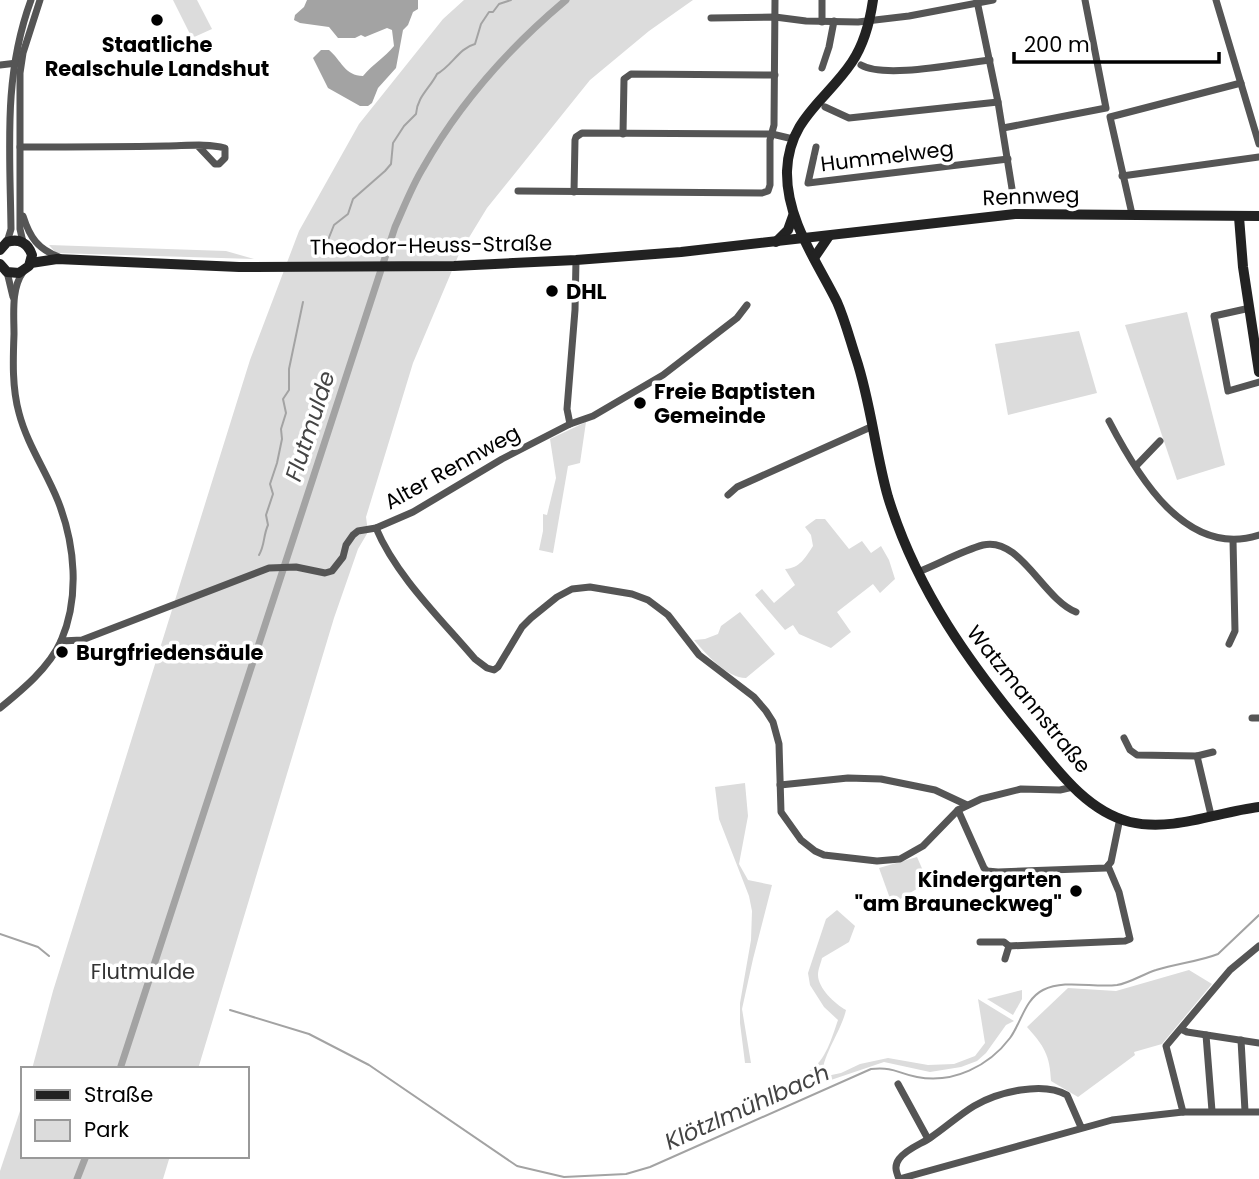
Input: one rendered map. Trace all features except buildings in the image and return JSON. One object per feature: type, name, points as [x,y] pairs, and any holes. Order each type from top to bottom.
[{"type":"main road","points":[[793,139],[809,110],[854,59],[870,20],[873,0]]},
{"type":"main road","name":"Watzmannstraße","points":[[793,139],[787,169],[793,216],[837,303],[846,327],[873,426],[888,496],[918,572],[943,619],[973,666],[1073,787],[1098,808],[1119,818],[1158,825],[1259,807]]},
{"type":"main road","name":"Rennweg","points":[[805,239],[1015,214],[1259,216]]},
{"type":"main road","points":[[776,242],[788,230],[793,216]]},
{"type":"main road","points":[[1239,217],[1243,267],[1259,372]]},
{"type":"main road","points":[[814,258],[829,236]]},
{"type":"main road","name":"Theodor-Heuss-Straße","points":[[31,263],[61,259],[253,267],[454,266],[576,260],[805,239]]},
{"type":"main road","points":[[2,247],[15,240],[23,242],[31,251],[31,263],[23,272],[15,274],[4,268]]},
{"type":"main road","name":"Theodor-Heuss-Straße","points":[[31,251],[61,259]]},
{"type":"street","points":[[2,247],[11,229],[10,93],[13,64],[19,31],[31,0]]},
{"type":"street","points":[[23,242],[20,209],[22,62],[40,0]]},
{"type":"street","points":[[518,191],[768,191],[774,125],[775,0]]},
{"type":"street","points":[[822,0],[822,22]]},
{"type":"street","points":[[711,18],[775,17],[822,22],[870,20],[993,0]]},
{"type":"street","points":[[1003,128],[1106,108],[1086,0]]},
{"type":"street","points":[[1216,0],[1259,144]]},
{"type":"street","points":[[977,1],[1003,128],[1014,201]]},
{"type":"street","points":[[822,68],[834,22]]},
{"type":"street","points":[[860,65],[884,72],[990,60]]},
{"type":"street","points":[[0,65],[22,62]]},
{"type":"street","points":[[623,134],[624,79],[631,74],[775,75]]},
{"type":"street","points":[[1132,214],[1110,117],[1241,83]]},
{"type":"street","points":[[825,107],[849,118],[998,102]]},
{"type":"street","points":[[574,192],[576,136],[586,133],[772,134],[793,139]]},
{"type":"street","points":[[20,147],[198,146]]},
{"type":"street","name":"Hummelweg","points":[[816,147],[808,183],[1008,159]]},
{"type":"street","points":[[1122,176],[1259,157]]},
{"type":"street","points":[[20,209],[34,242],[61,259]]},
{"type":"street","points":[[570,424],[567,409],[576,260]]},
{"type":"street","points":[[4,268],[14,301]]},
{"type":"street","points":[[0,708],[30,682],[61,641],[72,593],[74,570],[57,498],[19,415],[13,364],[14,301],[23,272]]},
{"type":"street","name":"Alter Rennweg","points":[[61,641],[82,640],[269,568],[296,567],[325,573],[332,571],[358,531],[376,528],[413,512],[502,459],[570,424],[593,416],[663,375],[737,318],[747,305]]},
{"type":"street","points":[[1250,308],[1214,316],[1228,391],[1259,382]]},
{"type":"street","points":[[1109,421],[1121,445],[1156,495],[1178,518],[1205,534],[1233,540],[1259,535]]},
{"type":"street","points":[[728,495],[748,481],[873,426]]},
{"type":"street","points":[[1136,466],[1160,441]]},
{"type":"street","points":[[376,528],[395,563],[475,659],[487,668],[495,670],[522,627],[557,597],[572,589],[590,587],[632,594],[659,607],[699,654],[754,697],[766,711],[773,722],[779,744],[781,812],[801,840],[824,855],[891,861],[908,856],[923,846],[958,810],[967,805],[1007,791],[1060,790],[1073,787]]},
{"type":"street","points":[[1229,644],[1235,631],[1233,540]]},
{"type":"street","points":[[918,572],[986,544],[1005,547],[1014,552],[1058,602],[1076,612]]},
{"type":"street","points":[[1124,738],[1130,750],[1137,755],[1197,756],[1213,752]]},
{"type":"street","points":[[1197,756],[1211,815]]},
{"type":"street","points":[[780,785],[860,778],[881,779],[935,790],[967,805]]},
{"type":"street","points":[[958,810],[986,871],[1108,866]]},
{"type":"street","points":[[980,943],[1004,942],[1009,946],[1125,942],[1130,939],[1119,892],[1108,866],[1119,818]]},
{"type":"street","points":[[1005,960],[1009,946]]},
{"type":"street","points":[[1183,1112],[1166,1046],[1230,970],[1259,946]]},
{"type":"street","points":[[1181,1029],[1259,1043]]},
{"type":"street","points":[[1206,1035],[1212,1111]]},
{"type":"street","points":[[1241,1040],[1245,1111]]},
{"type":"street","points":[[898,1083],[928,1139]]},
{"type":"street","points":[[1082,1127],[1067,1095],[1052,1088],[1037,1088],[981,1102],[902,1154],[896,1171],[899,1179],[911,1177],[1082,1127],[1143,1115],[1212,1111],[1259,1112]]},
{"type":"green space","points":[[173,0],[197,0],[212,29],[192,38]]},
{"type":"green space","name":"Flutmulde","points":[[464,0],[693,0],[649,31],[590,80],[487,208],[459,254],[413,363],[366,517],[368,532],[358,549],[334,618],[199,1067],[33,1067],[53,991],[250,360],[299,231],[359,124],[443,19]]},
{"type":"green space","points":[[49,245],[226,251],[254,259],[56,253]]},
{"type":"green space","points":[[1187,312],[1225,465],[1177,480],[1125,325]]},
{"type":"green space","points":[[1079,331],[1097,393],[1008,415],[995,344]]},
{"type":"green space","points":[[586,422],[580,463],[568,466],[553,553],[539,550],[543,514],[547,515],[556,478],[550,439]]},
{"type":"green space","points":[[816,519],[825,519],[849,549],[862,541],[871,553],[881,546],[895,579],[880,593],[873,584],[837,612],[851,632],[831,648],[799,634],[793,625],[785,630],[755,595],[762,589],[774,603],[795,585],[785,569],[798,564],[813,546],[811,535],[805,527]]},
{"type":"green space","points":[[740,612],[775,654],[746,678],[724,670],[694,640],[718,634],[721,626]]},
{"type":"green space","points":[[745,783],[748,816],[739,864],[748,880],[772,885],[742,1009],[751,1063],[745,1063],[740,1003],[751,940],[752,911],[749,896],[719,819],[715,787]]},
{"type":"green space","points":[[917,857],[928,882],[892,904],[879,868]]},
{"type":"green space","points":[[837,910],[855,926],[849,942],[822,958],[818,971],[824,990],[846,1010],[825,1060],[822,1077],[888,1058],[928,1065],[954,1064],[975,1056],[985,1043],[978,999],[1014,1021],[1006,1025],[977,1061],[961,1067],[930,1072],[884,1062],[825,1082],[809,1071],[824,1055],[838,1020],[824,1007],[810,985],[808,973],[826,919]]},
{"type":"green space","points":[[1189,970],[1212,984],[1162,1044],[1134,1052],[1135,1055],[1078,1097],[1051,1081],[1045,1051],[1027,1027],[1068,988],[1116,991]]},
{"type":"green space","points":[[1022,990],[1022,999],[1013,1015],[987,999]]},
{"type":"green space","points":[[21,1108],[21,1158],[169,1158],[163,1179],[0,1179],[0,1171]]},
{"type":"shaded area","points":[[307,0],[418,0],[418,9],[413,12],[403,30],[396,68],[378,88],[368,106],[360,106],[328,88],[313,58],[321,50],[329,50],[347,70],[363,76],[394,46],[392,30],[387,28],[365,37],[361,35],[355,38],[338,38],[329,27],[294,20]]},
{"type":"waterway","points":[[320,246],[328,240],[334,225],[348,214],[353,199],[391,164],[393,143],[416,114],[421,98],[437,74],[464,49],[475,44],[481,24],[489,12],[493,12],[499,4],[511,0]]},
{"type":"waterway","name":"Flutmulde","points":[[121,1067],[395,227],[423,168],[469,99],[525,37],[566,0]]},
{"type":"waterway","points":[[259,555],[268,525],[266,515],[273,494],[270,484],[277,463],[286,413],[283,399],[289,390],[289,369],[303,302]]},
{"type":"waterway","name":"Klötzlmühlbach","points":[[230,1010],[309,1034],[369,1065],[517,1166],[564,1177],[626,1174],[650,1167],[871,1069],[930,1078],[944,1078],[969,1071],[1001,1048],[1014,1032],[1032,999],[1043,990],[1070,984],[1117,985],[1156,970],[1210,957],[1218,954],[1259,915]]},
{"type":"waterway","name":"Klötzlmühlbach","points":[[0,934],[38,947],[49,956]]},
{"type":"waterway","name":"Flutmulde","points":[[77,1179],[85,1158]]},
{"type":"place","name":"Staatliche Realschule Landshut","points":[[157,20]]},
{"type":"place","name":"DHL","points":[[552,291]]},
{"type":"place","name":"Freie Baptisten Gemeinde","points":[[640,403]]},
{"type":"place","name":"Burgfriedensäule","points":[[62,652]]},
{"type":"place","name":"Kindergarten \"am Brauneckweg\"","points":[[1076,891]]}]
